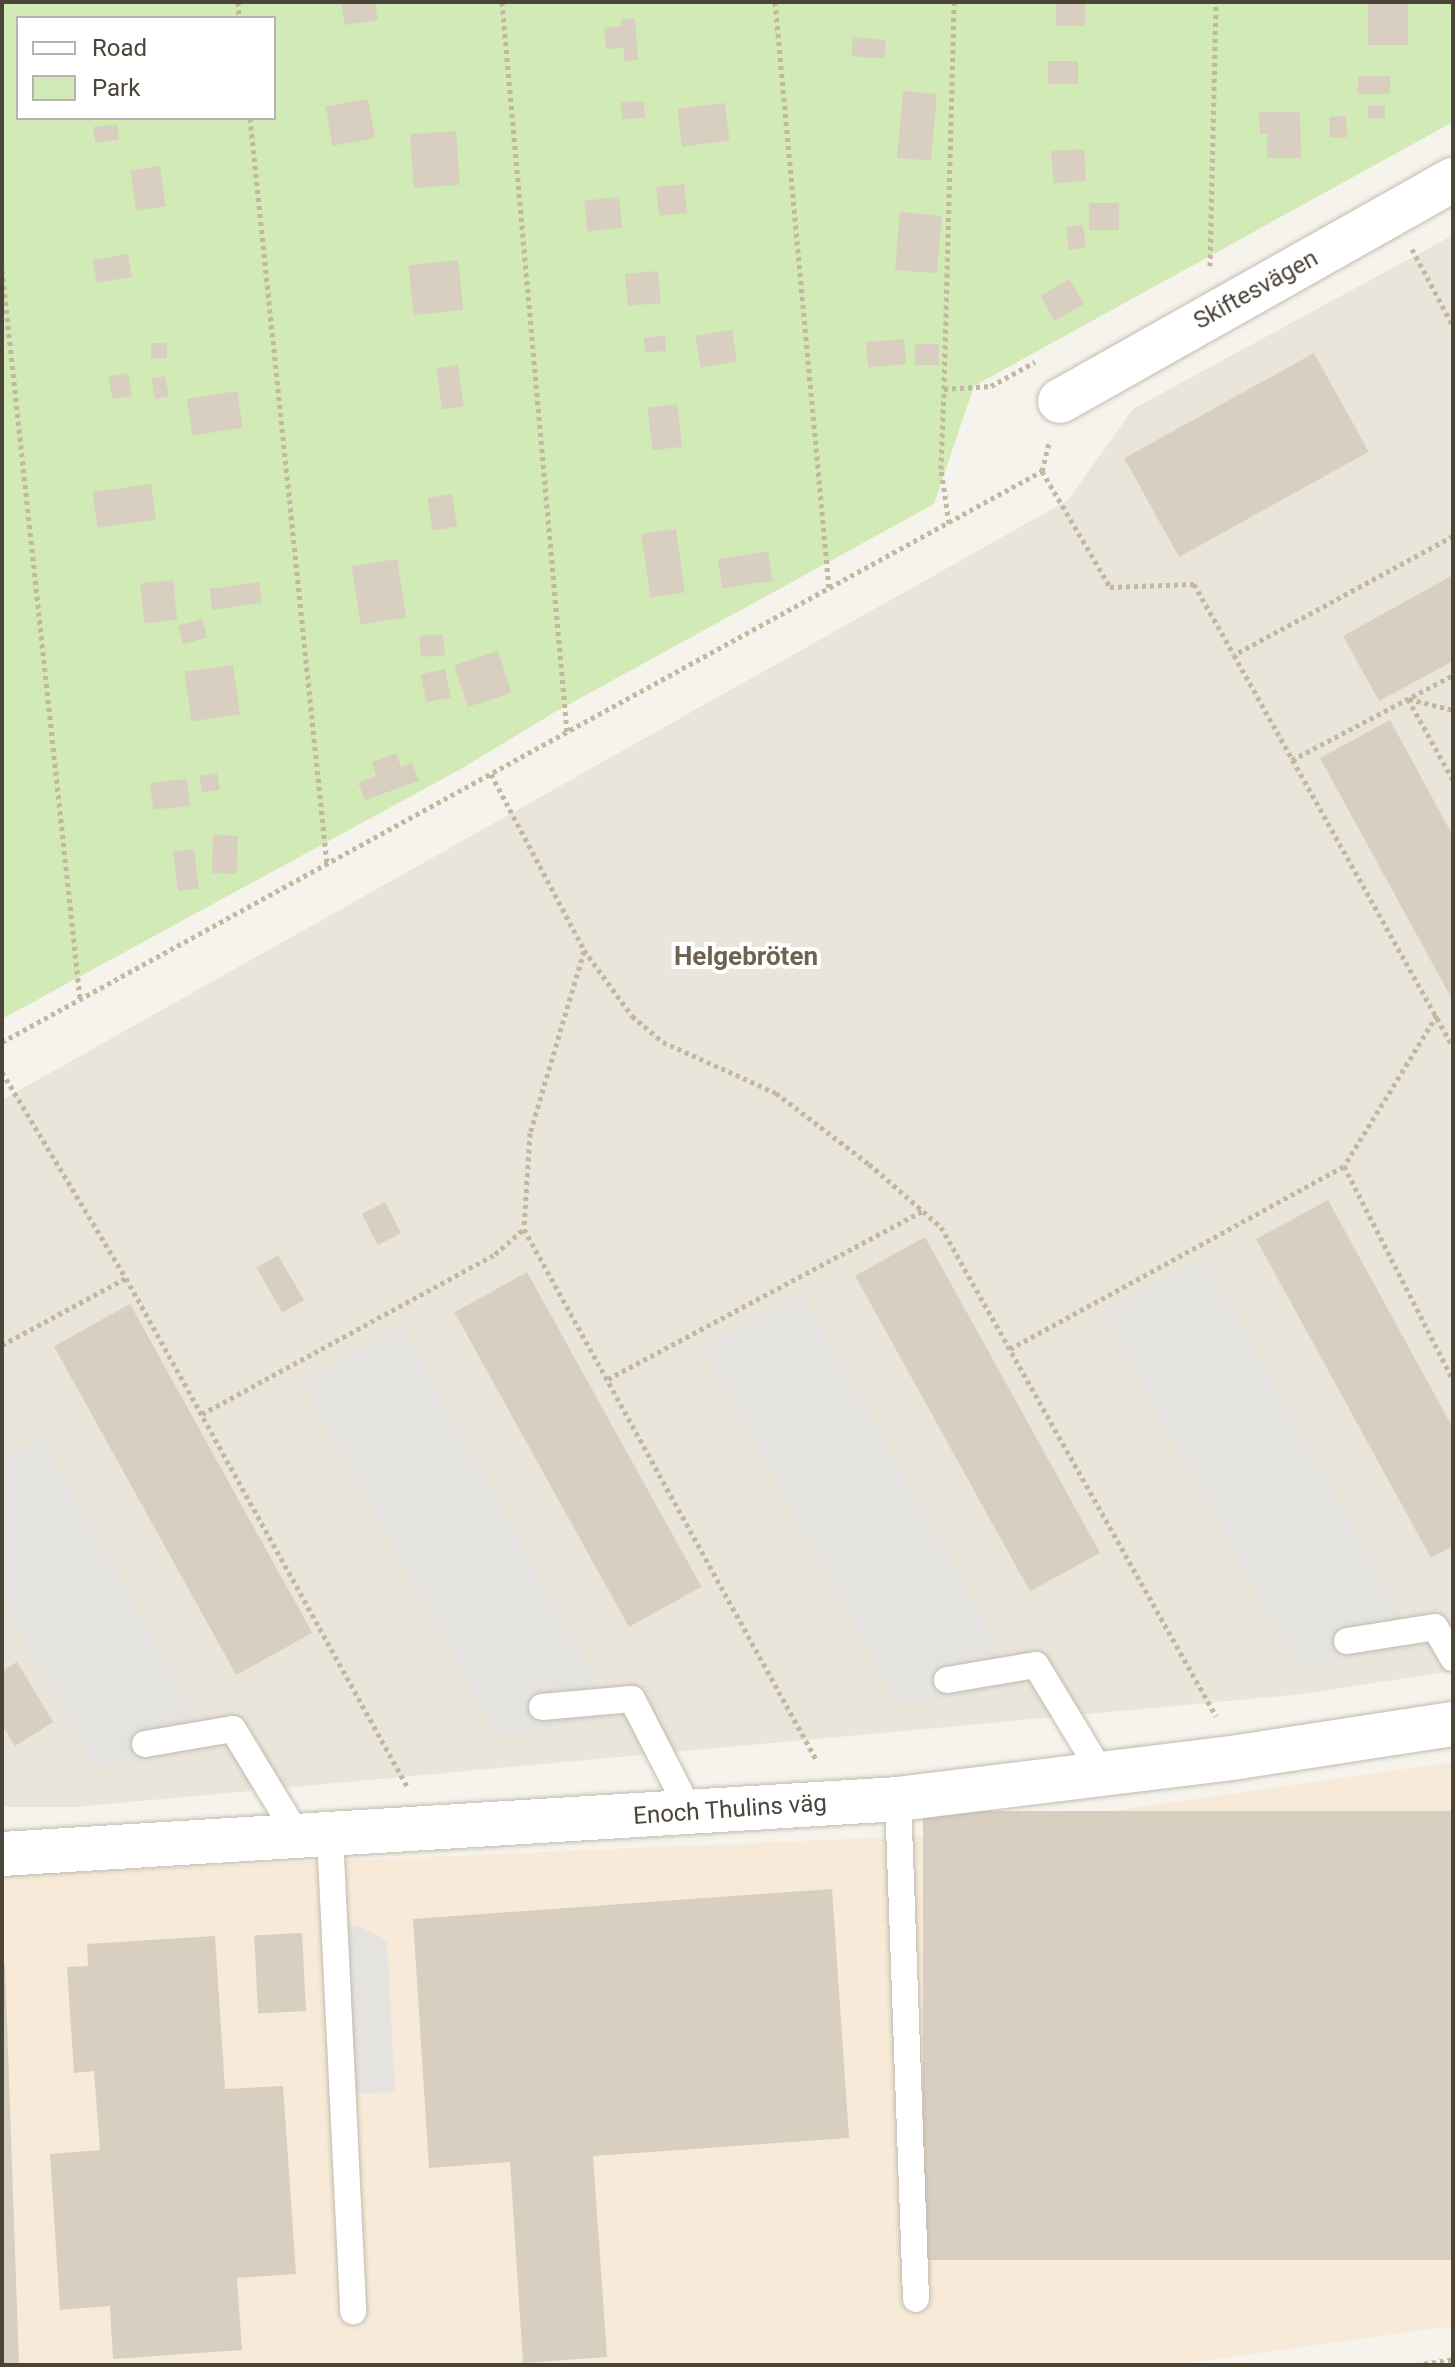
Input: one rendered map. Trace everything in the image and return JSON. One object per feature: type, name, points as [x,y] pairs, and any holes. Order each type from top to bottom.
[{"type":"street","name":"Skiftesvägen","points":[[1060,401],[1453,180]]},
{"type":"street","name":"Enoch Thulins väg","points":[[2,1854],[898,1799],[1239,1757],[1453,1724]]},
{"type":"lane","points":[[1347,1641],[1435,1627],[1453,1658]]},
{"type":"lane","points":[[947,1680],[1036,1665],[1102,1774]]},
{"type":"lane","points":[[542,1707],[632,1699],[690,1812]]},
{"type":"lane","points":[[145,1744],[233,1729],[314,1837],[353,2311]]},
{"type":"lane","points":[[898,1799],[916,2299]]},
{"type":"path","points":[[502,2],[567,732]]},
{"type":"path","points":[[775,2],[829,589]]},
{"type":"path","points":[[944,389],[954,2]]},
{"type":"path","points":[[1210,266],[1216,2]]},
{"type":"path","points":[[250,120],[327,864]]},
{"type":"path","points":[[1393,214],[1450,315],[1453,326]]},
{"type":"path","points":[[2,270],[80,999]]},
{"type":"path","points":[[1060,401],[1042,471],[1110,587],[1194,584],[1453,1047]]},
{"type":"path","points":[[2,1042],[1042,471]]},
{"type":"path","points":[[1234,655],[1453,536]]},
{"type":"path","points":[[1292,760],[1453,675]]},
{"type":"path","points":[[1408,699],[1453,710]]},
{"type":"path","points":[[1408,699],[1453,780]]},
{"type":"path","points":[[491,774],[584,950],[632,1016],[663,1042],[776,1093],[869,1164],[941,1227],[1239,1757]]},
{"type":"path","points":[[584,950],[530,1133],[524,1229],[808,1742],[837,1802]]},
{"type":"path","points":[[1010,1349],[1344,1166],[1437,1015]]},
{"type":"path","points":[[2,1072],[126,1278],[202,1414],[403,1776],[425,1830]]},
{"type":"path","points":[[1344,1166],[1453,1380]]},
{"type":"path","points":[[608,1379],[922,1211]]},
{"type":"path","points":[[202,1414],[495,1254],[524,1229]]},
{"type":"path","points":[[2,1345],[126,1278]]},
{"type":"path","points":[[1416,2365],[1453,2359]]},
{"type":"shaded area","points":[[1453,235],[1453,1671],[1295,1695],[75,1807],[2,1807],[2,1100],[1068,500],[1133,409]]},
{"type":"shaded area","points":[[1203,1257],[1399,1612],[1410,1648],[1298,1666],[1102,1313]]},
{"type":"shaded area","points":[[802,1293],[1000,1650],[1011,1687],[899,1705],[703,1348]]},
{"type":"shaded area","points":[[402,1327],[598,1686],[609,1717],[498,1736],[302,1383]]},
{"type":"shaded area","points":[[2,1437],[12,1454],[41,1437],[195,1716],[202,1749],[96,1768],[2,1599]]},
{"type":"shaded area","points":[[1453,1762],[1453,2326],[1174,2365],[2,2365],[2,1875],[944,1835]]},
{"type":"shaded area","points":[[359,1926],[387,1941],[395,2092],[332,2095],[323,1928]]},
{"type":"green space","points":[[2,2],[1453,2],[1453,122],[974,386],[934,504],[555,712],[459,770],[2,1019]]},
{"type":"building","points":[[375,2],[378,20],[345,25],[341,3]]},
{"type":"building","points":[[1056,2],[1085,2],[1085,26],[1056,26]]},
{"type":"building","points":[[1368,2],[1408,2],[1408,45],[1368,45]]},
{"type":"building","points":[[635,18],[638,60],[624,62],[624,48],[606,49],[604,28],[622,26],[621,20]]},
{"type":"building","points":[[853,37],[886,40],[884,59],[851,56]]},
{"type":"building","points":[[1048,61],[1078,61],[1078,84],[1048,84]]},
{"type":"building","points":[[1358,76],[1390,76],[1390,94],[1358,94]]},
{"type":"building","points":[[903,91],[937,94],[931,161],[897,158]]},
{"type":"building","points":[[368,99],[375,138],[333,146],[326,106]]},
{"type":"building","points":[[644,101],[645,118],[622,119],[621,102]]},
{"type":"building","points":[[725,103],[730,141],[682,147],[677,109]]},
{"type":"building","points":[[1368,106],[1385,106],[1385,118],[1368,118]]},
{"type":"building","points":[[1259,112],[1300,112],[1301,158],[1267,158],[1267,134],[1260,134]]},
{"type":"building","points":[[1346,116],[1347,137],[1330,138],[1329,117]]},
{"type":"building","points":[[117,124],[119,140],[95,143],[93,127]]},
{"type":"building","points":[[456,131],[460,185],[414,188],[410,134]]},
{"type":"building","points":[[1084,149],[1086,181],[1053,183],[1051,151]]},
{"type":"building","points":[[160,166],[166,207],[136,211],[130,170]]},
{"type":"building","points":[[684,184],[687,213],[659,216],[656,187]]},
{"type":"building","points":[[619,197],[622,228],[587,231],[584,201]]},
{"type":"building","points":[[1089,203],[1119,203],[1119,230],[1089,230]]},
{"type":"building","points":[[900,212],[942,216],[937,273],[895,270]]},
{"type":"building","points":[[1083,225],[1086,248],[1069,250],[1066,227]]},
{"type":"building","points":[[128,254],[132,277],[97,283],[93,260]]},
{"type":"building","points":[[458,260],[463,310],[414,315],[408,265]]},
{"type":"building","points":[[658,271],[661,303],[628,306],[625,274]]},
{"type":"building","points":[[1070,279],[1084,304],[1054,321],[1040,295]]},
{"type":"building","points":[[732,330],[737,362],[700,367],[695,336]]},
{"type":"building","points":[[665,336],[666,351],[645,352],[644,337]]},
{"type":"building","points":[[904,339],[906,364],[868,367],[866,342]]},
{"type":"building","points":[[151,343],[167,343],[167,358],[151,358]]},
{"type":"building","points":[[915,344],[939,344],[939,365],[915,365]]},
{"type":"building","points":[[1314,353],[1369,452],[1179,557],[1124,458]]},
{"type":"building","points":[[458,365],[464,407],[442,410],[436,368]]},
{"type":"building","points":[[128,373],[132,396],[112,399],[108,376]]},
{"type":"building","points":[[165,376],[169,397],[155,399],[151,379]]},
{"type":"building","points":[[237,391],[243,428],[192,436],[187,399]]},
{"type":"building","points":[[677,404],[682,447],[652,450],[647,408]]},
{"type":"building","points":[[151,484],[156,520],[98,528],[93,492]]},
{"type":"building","points":[[452,494],[457,527],[432,531],[427,498]]},
{"type":"building","points":[[676,529],[685,592],[650,597],[641,534]]},
{"type":"building","points":[[768,551],[773,581],[722,589],[718,559]]},
{"type":"building","points":[[397,559],[406,617],[361,624],[352,566]]},
{"type":"building","points":[[1453,575],[1453,661],[1379,701],[1343,636]]},
{"type":"building","points":[[173,580],[177,620],[144,623],[140,583]]},
{"type":"building","points":[[259,582],[262,603],[212,610],[209,589]]},
{"type":"building","points":[[202,619],[207,637],[183,644],[178,626]]},
{"type":"building","points":[[443,634],[445,655],[421,657],[419,636]]},
{"type":"building","points":[[498,651],[512,693],[468,707],[454,665]]},
{"type":"building","points":[[233,665],[240,715],[191,721],[184,672]]},
{"type":"building","points":[[445,669],[451,697],[427,703],[421,674]]},
{"type":"building","points":[[1390,720],[1453,836],[1453,1001],[1320,758]]},
{"type":"building","points":[[396,753],[401,767],[412,763],[419,781],[365,800],[358,783],[376,776],[372,762]]},
{"type":"building","points":[[217,773],[220,790],[202,793],[199,776]]},
{"type":"building","points":[[187,779],[190,806],[153,810],[150,783]]},
{"type":"building","points":[[213,835],[238,836],[237,874],[212,873]]},
{"type":"building","points":[[194,849],[199,889],[178,891],[173,852]]},
{"type":"building","points":[[1328,1200],[1453,1428],[1453,1546],[1431,1558],[1256,1239]]},
{"type":"building","points":[[385,1202],[401,1233],[378,1245],[362,1214]]},
{"type":"building","points":[[925,1237],[1100,1553],[1030,1592],[855,1276]]},
{"type":"building","points":[[278,1255],[304,1300],[282,1313],[256,1268]]},
{"type":"building","points":[[527,1272],[702,1587],[629,1627],[454,1312]]},
{"type":"building","points":[[130,1304],[312,1633],[236,1675],[54,1346]]},
{"type":"building","points":[[17,1662],[53,1722],[15,1746],[2,1725],[2,1671]]},
{"type":"building","points":[[923,1811],[1453,1811],[1453,2260],[923,2260]]},
{"type":"building","points":[[832,1889],[849,2138],[593,2156],[607,2357],[523,2363],[510,2162],[429,2168],[413,1919]]},
{"type":"building","points":[[302,1933],[306,2011],[258,2013],[254,1936]]},
{"type":"building","points":[[215,1936],[225,2089],[283,2086],[296,2274],[237,2278],[242,2350],[113,2359],[110,2306],[60,2310],[50,2154],[100,2150],[94,2071],[74,2073],[67,1967],[88,1966],[87,1944]]},
{"type":"building","points":[[2,1965],[5,1965],[19,2365],[2,2365]]},
{"type":"district","name":"Helgebröten","points":[[746,957]]}]
